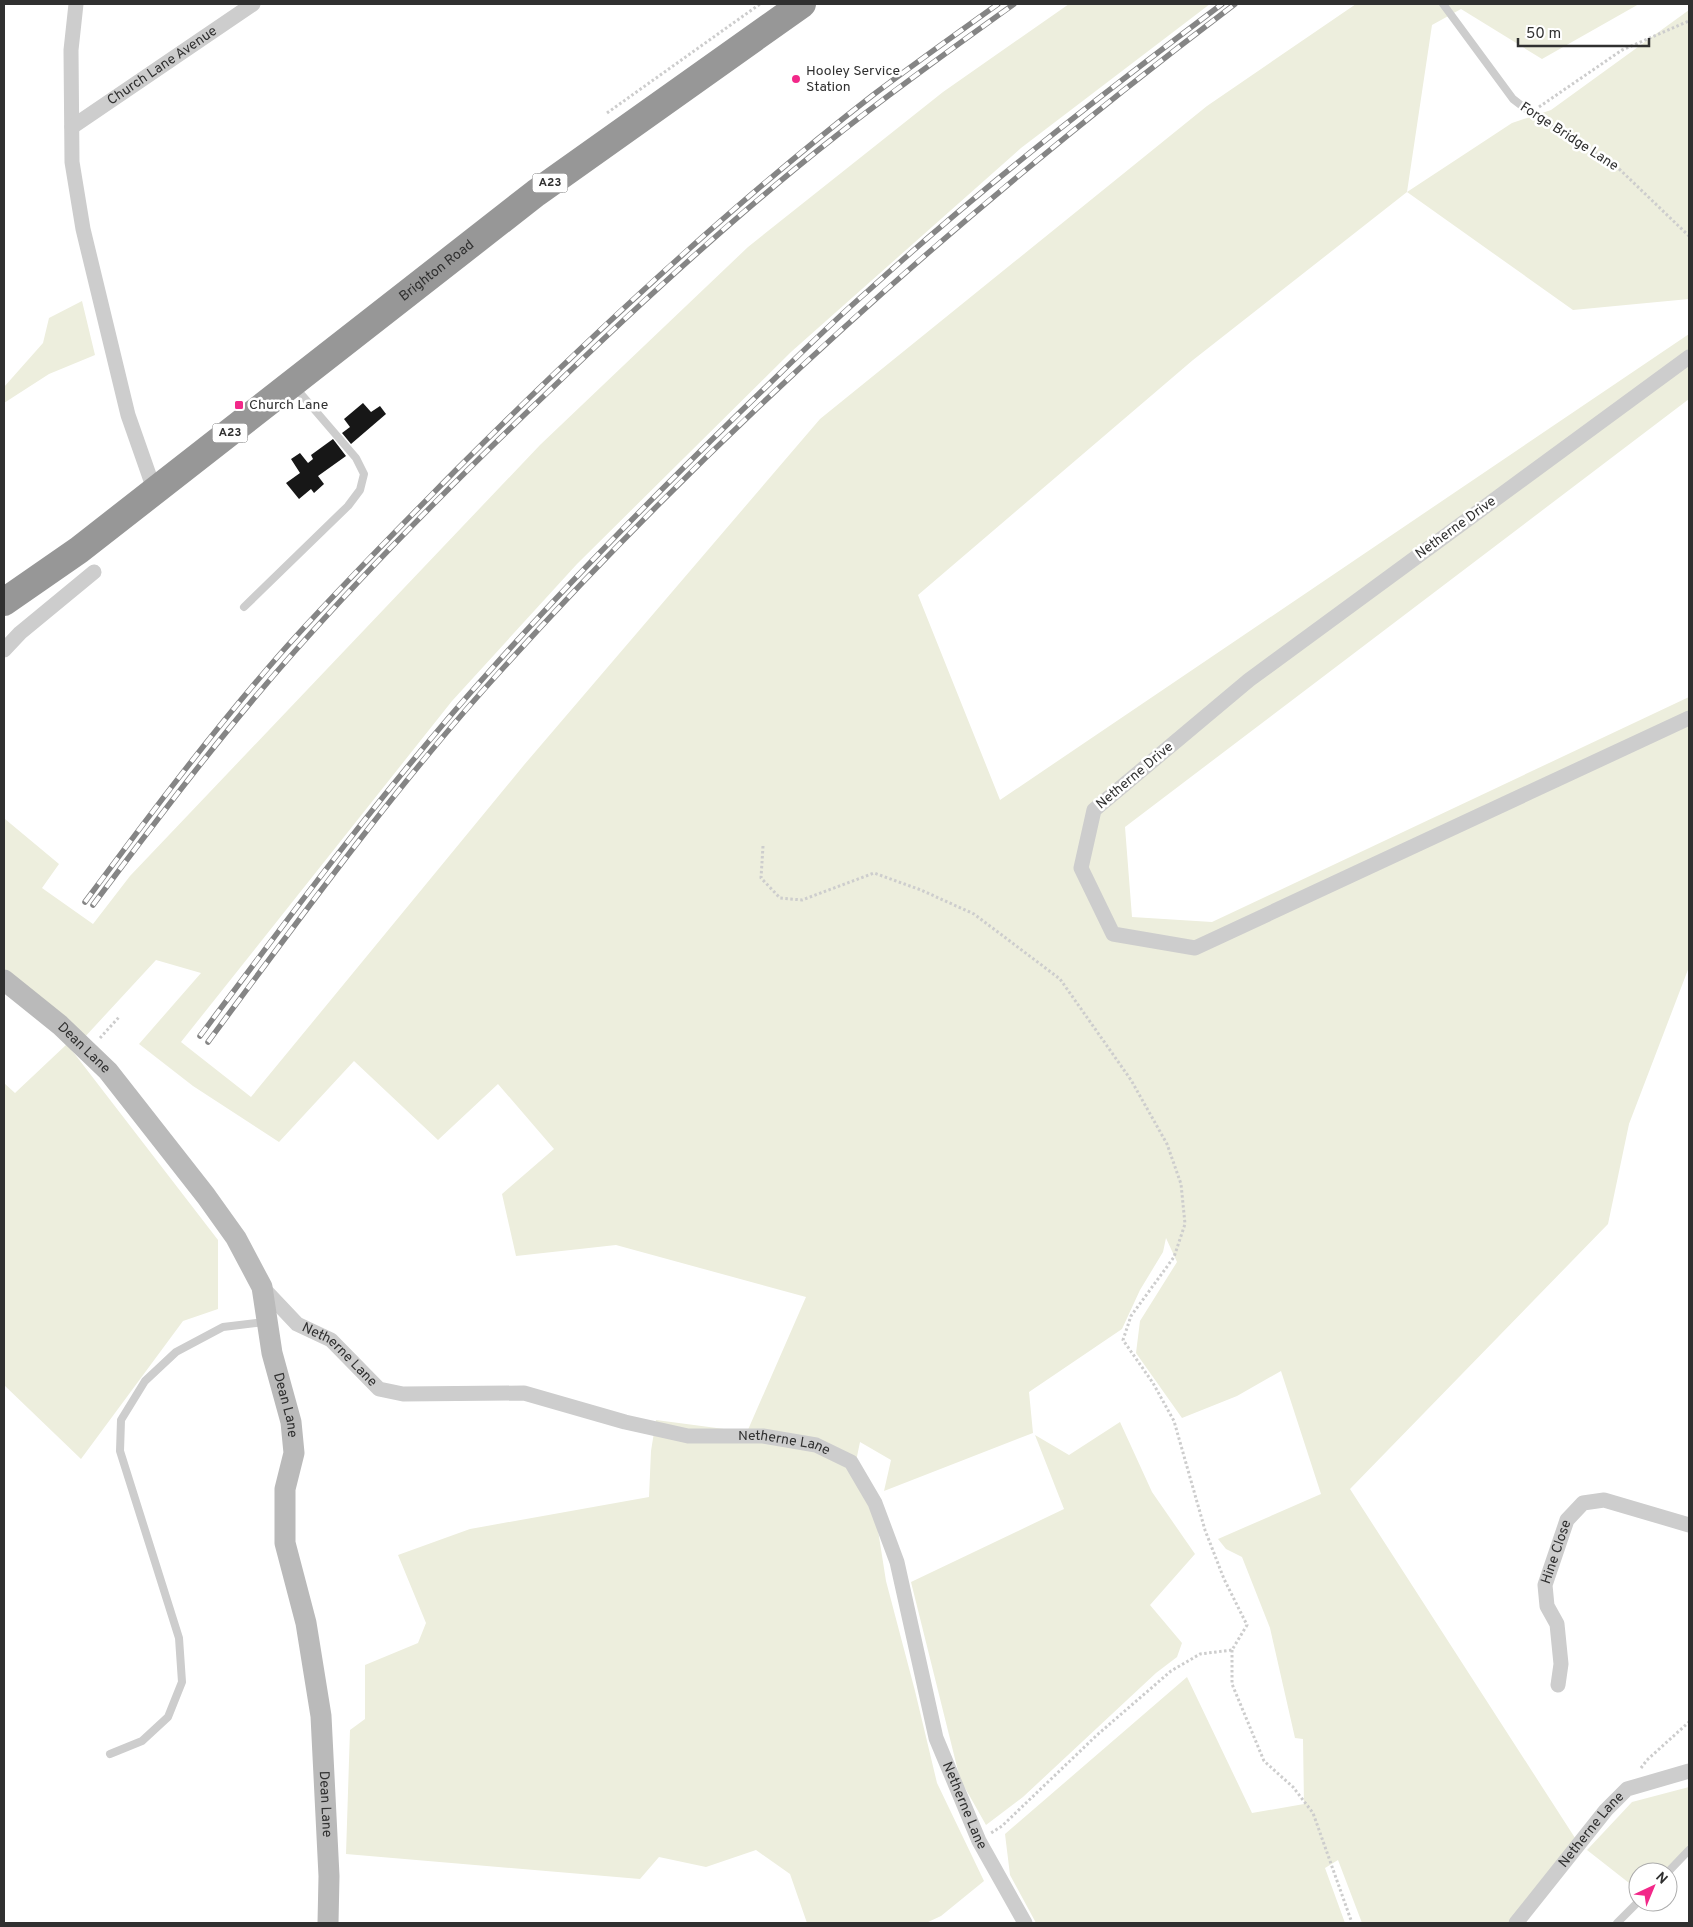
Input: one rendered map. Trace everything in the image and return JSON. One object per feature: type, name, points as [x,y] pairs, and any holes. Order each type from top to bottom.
[{"type":"highway","name":"Brighton Road","points":[[4,622],[86,561],[155,492],[536,193],[802,4]]},
{"type":"highway","name":"Brighton Road","points":[[4,602],[86,561]]},
{"type":"street","points":[[76,4],[71,50],[72,162],[84,229],[128,415],[155,492]]},
{"type":"street","name":"Church Lane Avenue","points":[[72,127],[252,4]]},
{"type":"street","name":"Netherne Drive","points":[[1689,357],[1249,680],[1094,810],[1081,868],[1113,934],[1195,948],[1689,718]]},
{"type":"street","name":"Brighton Road","points":[[4,650],[86,561]]},
{"type":"street","name":"Dean Lane","points":[[4,980],[60,1025],[108,1071],[206,1196],[236,1238],[262,1287],[272,1353],[291,1422],[294,1453],[285,1489],[285,1542],[306,1623],[321,1716],[329,1876],[328,1923]]},
{"type":"street","name":"Netherne Lane","points":[[262,1287],[297,1324],[331,1340],[379,1389],[403,1394],[524,1393],[625,1422],[688,1436],[762,1436],[816,1445],[851,1462],[875,1503],[897,1562],[936,1738],[980,1841],[1025,1923]]},
{"type":"street","name":"Hine Close","points":[[1558,1685],[1561,1664],[1557,1624],[1547,1606],[1545,1585],[1568,1520],[1582,1503],[1604,1500],[1689,1525]]},
{"type":"street","name":"Netherne Lane","points":[[1516,1923],[1606,1810],[1626,1789],[1689,1771]]},
{"type":"lane","name":"Forge Bridge Lane","points":[[1443,4],[1513,99],[1530,112]]},
{"type":"lane","points":[[244,608],[348,506],[360,490],[364,474],[356,458],[292,384]]},
{"type":"lane","points":[[110,1754],[142,1741],[168,1717],[182,1682],[179,1638],[120,1451],[120,1420],[145,1381],[176,1352],[223,1327],[267,1322]]},
{"type":"lane","points":[[1678,1862],[1689,1850]]},
{"type":"lane","points":[[1616,1923],[1628,1912]]},
{"type":"path","points":[[1530,112],[1558,96],[1622,50],[1689,21]]},
{"type":"path","name":"Forge Bridge Lane","points":[[1530,112],[1614,163],[1689,236]]},
{"type":"path","points":[[763,846],[761,878],[780,898],[802,900],[874,873],[921,890],[974,914],[1060,979],[1131,1080],[1167,1144],[1181,1184],[1185,1224],[1174,1257],[1131,1316],[1123,1340],[1153,1383],[1174,1421],[1204,1530],[1224,1579],[1247,1625],[1232,1650],[1232,1684],[1264,1761],[1293,1787],[1313,1813],[1352,1923]]},
{"type":"path","points":[[88,1051],[120,1016]]},
{"type":"path","points":[[980,1841],[1002,1826],[1097,1735],[1171,1671],[1200,1654],[1232,1650]]},
{"type":"path","points":[[1626,1789],[1646,1760],[1689,1722]]},
{"type":"green space","points":[[1069,4],[1210,4],[1021,148],[791,352],[577,564],[452,701],[181,1042],[251,1097],[524,765],[820,419],[1207,106],[1356,4],[1639,4],[1542,59],[1461,9],[1432,25],[1407,192],[1193,360],[918,595],[1000,800],[1689,334],[1689,399],[1125,827],[1132,917],[1212,922],[1689,697],[1689,967],[1629,1124],[1608,1224],[1350,1489],[1577,1841],[1510,1923],[1362,1923],[1338,1860],[1325,1868],[1345,1923],[1036,1923],[1010,1875],[1005,1834],[1187,1677],[1252,1813],[1304,1804],[1303,1739],[1295,1738],[1270,1628],[1242,1557],[1226,1549],[1218,1539],[1321,1494],[1281,1371],[1237,1396],[1182,1418],[1136,1353],[1140,1321],[1177,1262],[1166,1238],[1163,1252],[1140,1290],[1122,1329],[1029,1392],[1033,1433],[884,1491],[891,1460],[860,1442],[854,1471],[875,1511],[886,1581],[937,1783],[984,1881],[941,1916],[926,1923],[807,1923],[790,1874],[756,1850],[706,1867],[659,1857],[640,1879],[346,1854],[350,1730],[365,1719],[365,1665],[418,1643],[426,1623],[398,1555],[470,1529],[649,1497],[651,1451],[656,1420],[747,1432],[806,1297],[616,1245],[516,1256],[502,1194],[554,1149],[498,1084],[438,1140],[354,1061],[279,1142],[193,1086],[139,1044],[201,973],[156,960],[83,1039],[4,970],[5,819],[59,864],[42,888],[93,924],[130,876],[540,445],[748,247],[943,92]]},
{"type":"green space","points":[[1689,10],[1689,299],[1573,310],[1407,192],[1512,123],[1551,110]]},
{"type":"green space","points":[[82,301],[95,355],[49,374],[4,403],[4,387],[43,343],[49,318]]},
{"type":"green space","points":[[67,1044],[218,1240],[218,1309],[183,1321],[81,1459],[4,1385],[4,1083],[15,1093]]},
{"type":"green space","points":[[1120,1422],[1152,1492],[1195,1554],[1150,1605],[1182,1643],[1177,1657],[1156,1673],[1023,1797],[986,1825],[960,1779],[911,1582],[1064,1509],[1035,1435],[1069,1455]]},
{"type":"green space","points":[[1689,1787],[1689,1850],[1678,1862],[1628,1862],[1628,1882],[1587,1850],[1632,1802]]},
{"type":"building","points":[[363,403],[371,412],[380,406],[386,414],[351,444],[342,433],[350,427],[344,419]]},
{"type":"building","points":[[333,439],[346,456],[318,476],[324,484],[314,493],[311,489],[299,499],[286,483],[300,473],[291,459],[300,453],[308,463],[313,459],[311,455]]},
{"type":"railway","points":[[85,902],[156,807],[255,683],[324,606],[455,471],[606,324],[764,184],[873,95],[998,4]]},
{"type":"railway","points":[[93,905],[191,776],[268,682],[355,585],[481,457],[651,295],[798,166],[880,102],[1014,4]]},
{"type":"railway","points":[[200,1036],[304,898],[412,762],[517,641],[640,511],[818,336],[911,252],[1042,143],[1222,4]]},
{"type":"railway","points":[[208,1042],[352,850],[426,757],[505,666],[676,487],[764,401],[947,236],[1041,157],[1235,4]]},
{"type":"place","name":"Hooley Service Station","points":[[796,79]]},
{"type":"place","name":"Church Lane","points":[[239,405]]}]
